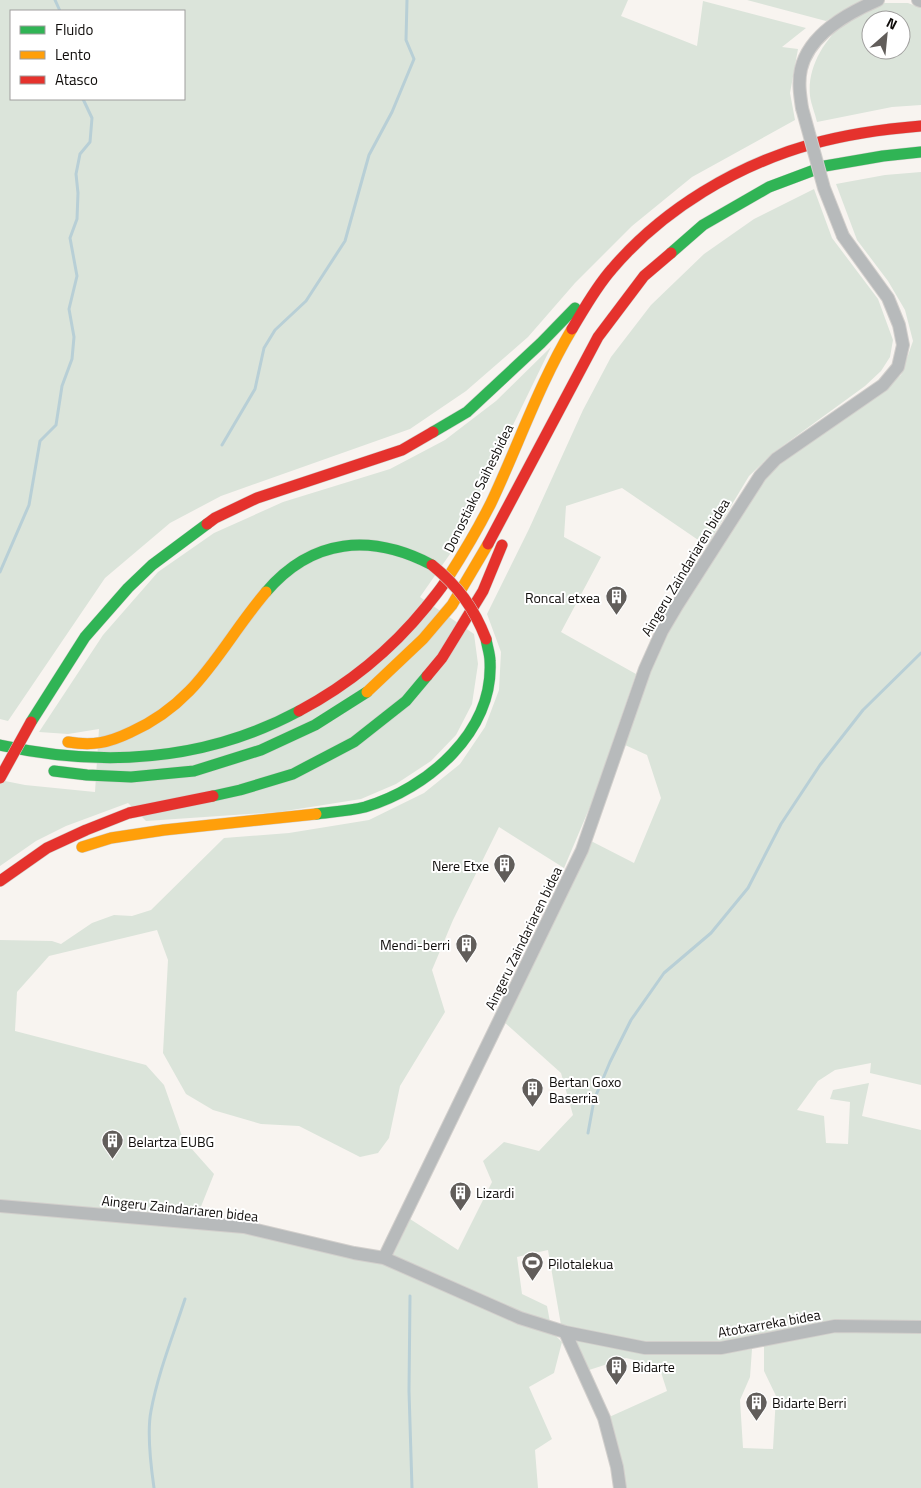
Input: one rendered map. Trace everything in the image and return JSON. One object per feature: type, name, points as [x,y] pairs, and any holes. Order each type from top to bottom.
[{"type":"highway","name":"Donostiako Saihesbidea","points":[[0,746],[60,757],[96,759],[140,758],[194,751],[245,736],[287,719],[318,703],[360,673],[386,651],[416,620],[438,593],[462,558],[486,513],[564,345],[610,271],[644,236],[702,192],[746,168],[793,149],[866,131],[921,126]]},
{"type":"highway","points":[[41,769],[87,775],[131,777],[194,771],[262,750],[315,725],[364,694],[423,639],[452,605],[484,554],[598,337],[644,276],[703,225],[770,187],[825,166],[883,156],[921,152]]},
{"type":"highway","points":[[0,778],[31,722],[85,637],[128,588],[152,565],[215,518],[257,498],[402,450],[467,412],[541,343],[610,271]]},
{"type":"highway","points":[[0,881],[46,848],[129,813],[240,790],[293,774],[354,742],[406,701],[442,658],[483,591],[558,410]]},
{"type":"highway","points":[[56,741],[93,745],[126,734],[152,722],[178,702],[200,680],[252,608],[286,571],[308,557],[333,549],[359,545],[385,547],[410,554],[432,565],[452,580],[466,597],[478,617],[486,638],[490,661],[488,683],[474,726],[448,760],[430,775],[411,787],[369,806],[290,819],[165,829],[100,839],[75,850]]},
{"type":"highway","points":[[0,736],[37,739]]},
{"type":"highway","points":[[0,761],[18,765]]},
{"type":"highway","points":[[0,891],[50,860]]},
{"type":"street","name":"Aingeru Zaindariaren bidea","points":[[384,1258],[582,850],[645,669],[678,604],[760,476],[776,459],[883,385],[898,367],[903,346],[900,324],[888,298],[843,236],[824,188],[802,108],[799,87],[801,68],[809,49],[841,19],[878,0]]},
{"type":"street","name":"Aingeru Zaindariaren bidea","points":[[0,1206],[244,1226],[354,1253],[384,1258],[402,1266]]},
{"type":"street","name":"Atotxarreka bidea","points":[[402,1266],[520,1318],[564,1332],[645,1348],[721,1348],[835,1326],[921,1327]]},
{"type":"street","points":[[564,1332],[604,1418],[617,1467],[620,1488]]},
{"type":"shaded area","points":[[0,0],[628,0],[621,16],[697,46],[703,1],[806,28],[782,47],[798,49],[790,93],[795,120],[692,177],[632,226],[575,283],[528,337],[466,391],[410,429],[221,496],[170,523],[105,578],[8,721],[0,719]]},
{"type":"shaded area","points":[[747,0],[862,0],[826,21]]},
{"type":"shaded area","points":[[884,3],[908,3],[921,8],[921,105],[892,107],[817,122],[811,99],[811,75],[824,46],[846,22],[861,13],[861,60],[911,60],[911,10],[868,10]]},
{"type":"shaded area","points":[[921,172],[921,1085],[870,1073],[871,1063],[835,1070],[818,1081],[797,1110],[824,1116],[826,1143],[848,1144],[850,1102],[830,1099],[833,1090],[869,1083],[862,1116],[921,1130],[921,1325],[828,1325],[720,1345],[649,1344],[561,1325],[548,1250],[517,1257],[522,1294],[547,1306],[550,1322],[513,1309],[393,1255],[410,1219],[458,1250],[492,1182],[483,1161],[504,1142],[539,1151],[573,1115],[561,1073],[504,1022],[591,841],[634,863],[661,798],[647,755],[625,745],[659,645],[758,485],[784,461],[848,417],[901,375],[913,341],[905,310],[888,281],[857,240],[836,184],[885,175]]},
{"type":"shaded area","points":[[814,189],[832,238],[878,299],[893,340],[890,357],[881,371],[865,386],[773,453],[749,476],[707,546],[622,488],[566,506],[564,537],[601,557],[561,632],[636,674],[592,802],[564,868],[499,827],[453,920],[432,970],[445,1012],[400,1086],[389,1138],[378,1153],[360,1157],[299,1126],[261,1124],[213,1110],[186,1094],[163,1053],[168,960],[157,930],[49,956],[17,992],[15,1031],[146,1065],[164,1085],[183,1139],[214,1174],[196,1219],[0,1200],[0,940],[52,941],[61,944],[92,923],[114,915],[132,916],[151,910],[224,838],[289,833],[369,820],[424,793],[460,764],[485,727],[499,690],[501,652],[487,614],[529,529],[583,410],[611,357],[651,305],[704,254],[754,219]]},
{"type":"shaded area","points":[[551,347],[450,554],[420,597],[474,634],[478,664],[472,704],[456,735],[431,761],[396,784],[361,799],[279,812],[146,821],[128,803],[66,826],[36,841],[0,866],[0,780],[25,785],[95,792],[99,729],[68,734],[39,732],[103,635],[158,572],[214,533],[283,502],[390,469],[445,440],[496,401]]},
{"type":"shaded area","points":[[0,1212],[144,1222],[270,1236],[384,1262],[551,1331],[562,1342],[554,1373],[529,1387],[552,1439],[535,1450],[538,1488],[0,1488]]},
{"type":"shaded area","points":[[908,1331],[921,1333],[921,1488],[624,1488],[607,1418],[667,1391],[659,1366],[626,1358],[586,1371],[571,1337],[628,1350],[673,1355],[752,1349],[750,1377],[740,1400],[743,1448],[773,1449],[776,1396],[764,1371],[764,1345],[806,1335],[838,1332]]},
{"type":"waterway","points":[[55,0],[60,10]]},
{"type":"waterway","points":[[222,445],[255,389],[264,348],[275,330],[306,301],[345,241],[369,155],[392,112],[414,59],[406,40],[407,0]]},
{"type":"waterway","points":[[0,572],[29,505],[40,441],[56,425],[62,386],[72,359],[74,337],[69,309],[77,276],[70,238],[77,219],[78,193],[76,174],[80,154],[90,142],[92,118],[83,100]]},
{"type":"waterway","points":[[588,1133],[594,1100],[631,1020],[664,973],[711,933],[748,888],[781,824],[820,765],[863,710],[921,653]]},
{"type":"waterway","points":[[410,1296],[409,1391],[412,1488]]},
{"type":"waterway","points":[[154,1488],[149,1439],[151,1411],[162,1369],[185,1299]]},
{"type":"traffic: fast","points":[[671,253],[703,225],[769,187],[825,166],[883,156],[921,152]]},
{"type":"traffic: fast","points":[[433,432],[467,412],[541,343],[575,308]]},
{"type":"traffic: fast","points":[[31,722],[85,637],[128,588],[152,565],[207,524]]},
{"type":"traffic: fast","points":[[266,592],[284,574],[303,560],[323,551],[343,546],[365,545],[387,548],[432,565]]},
{"type":"traffic: fast","points":[[316,814],[365,807],[388,798],[411,787],[433,772],[452,754],[469,734],[481,711],[488,687],[490,661],[486,639]]},
{"type":"traffic: fast","points":[[213,796],[293,774],[354,742],[406,701],[427,676]]},
{"type":"traffic: fast","points":[[54,771],[131,777],[194,771],[261,750],[315,725],[367,692]]},
{"type":"traffic: fast","points":[[0,745],[77,757],[153,756],[227,741],[263,728],[299,711]]},
{"type":"traffic: slow","points":[[447,579],[491,503],[549,371],[572,329]]},
{"type":"traffic: slow","points":[[367,692],[423,639],[452,605],[488,544]]},
{"type":"traffic: slow","points":[[68,742],[85,744],[115,739],[155,719],[175,705],[207,671],[266,592]]},
{"type":"traffic: slow","points":[[82,847],[111,838],[164,830],[316,814]]},
{"type":"traffic: jam","points":[[572,329],[590,298],[632,247],[654,227],[703,192],[756,164],[812,144],[866,132],[921,126]]},
{"type":"traffic: jam","points":[[488,544],[598,337],[644,276],[671,253]]},
{"type":"traffic: jam","points":[[207,524],[215,518],[257,498],[402,450],[433,432]]},
{"type":"traffic: jam","points":[[427,676],[442,658],[483,591],[502,545]]},
{"type":"traffic: jam","points":[[432,565],[450,581],[464,598],[476,617],[486,639]]},
{"type":"traffic: jam","points":[[299,711],[335,690],[383,652],[413,623],[447,579]]},
{"type":"traffic: jam","points":[[0,778],[31,722]]},
{"type":"traffic: jam","points":[[0,881],[47,848],[86,830],[129,813],[213,796]]},
{"type":"place","name":"Roncal etxea","points":[[616,616]]},
{"type":"place","name":"Nere Etxe","points":[[505,884]]},
{"type":"place","name":"Mendi-berri","points":[[466,963]]},
{"type":"place","name":"Bertan Goxo Baserria","points":[[533,1108]]},
{"type":"place","name":"Belartza EUBG","points":[[112,1160]]},
{"type":"place","name":"Lizardi","points":[[460,1211]]},
{"type":"place","name":"Pilotalekua","points":[[532,1282]]},
{"type":"place","name":"Bidarte","points":[[616,1385]]},
{"type":"place","name":"Bidarte Berri","points":[[756,1421]]}]
